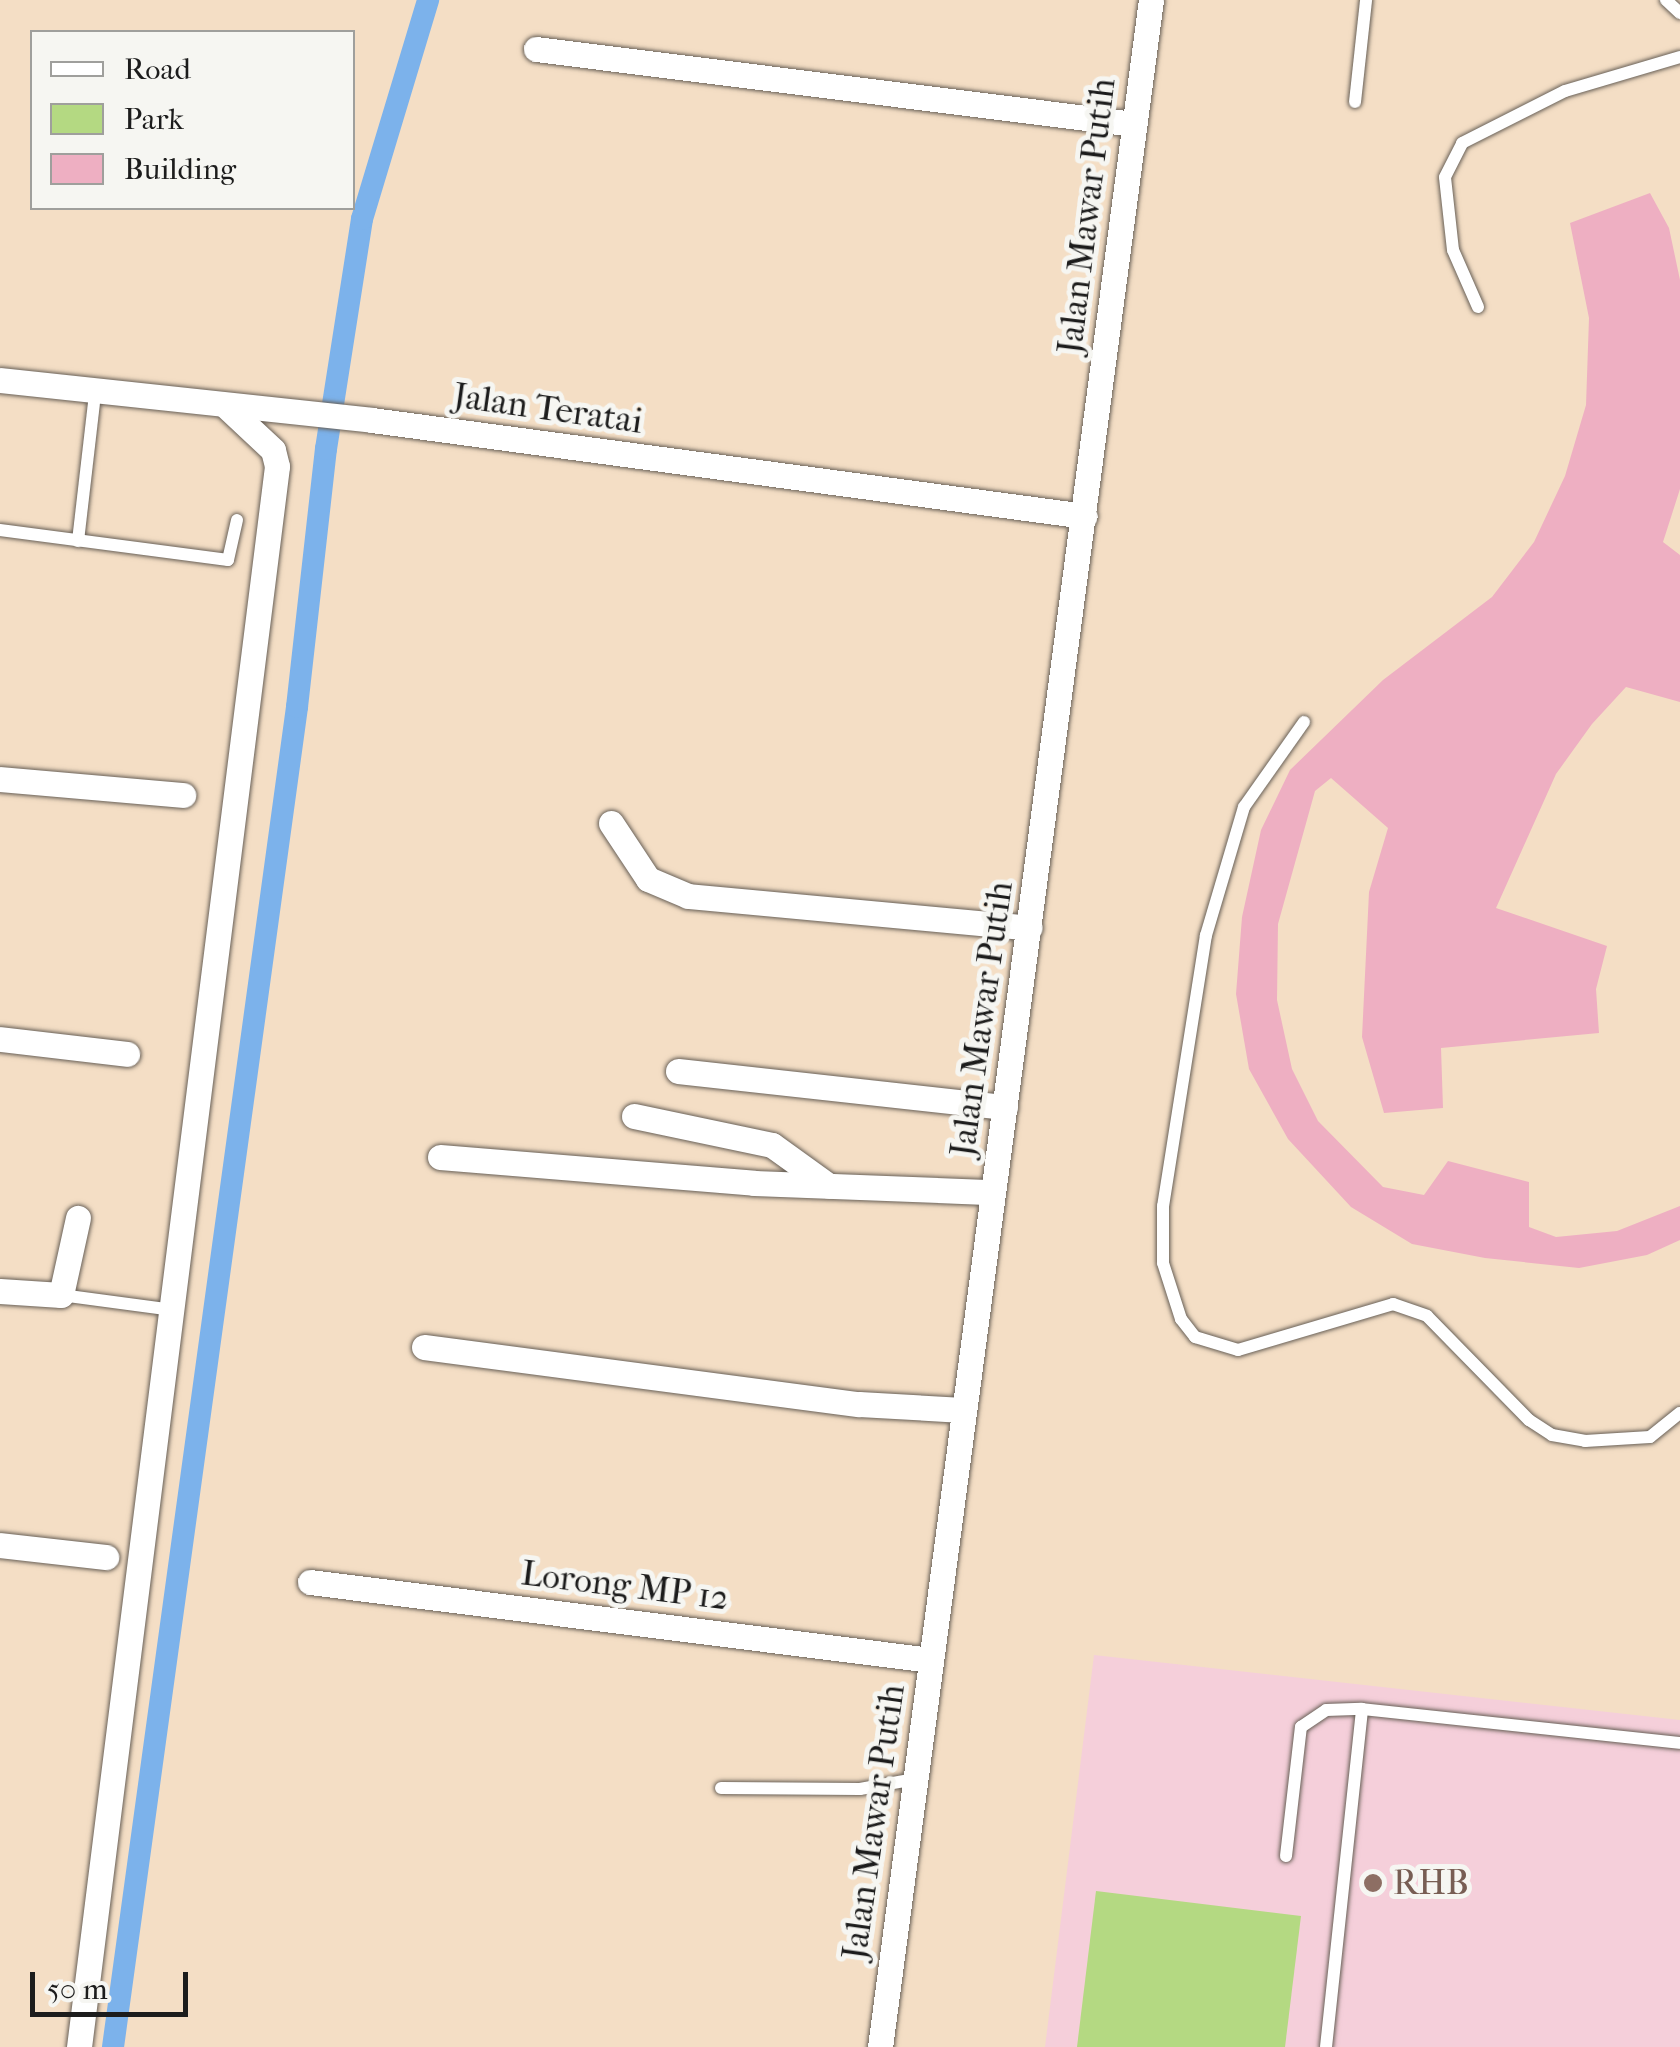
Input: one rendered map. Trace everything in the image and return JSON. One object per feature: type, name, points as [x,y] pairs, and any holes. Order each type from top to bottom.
[{"type":"street","name":"Jalan Mawar Putih","points":[[880,2047],[1085,516],[1150,0]]},
{"type":"street","points":[[536,49],[1134,124]]},
{"type":"street","name":"Jalan Teratai","points":[[0,380],[372,420],[1085,516]]},
{"type":"street","points":[[79,2047],[277,466],[273,450],[226,406]]},
{"type":"street","points":[[0,779],[182,796]]},
{"type":"street","points":[[611,823],[648,878],[688,896],[1030,928]]},
{"type":"street","points":[[0,1039],[128,1054]]},
{"type":"street","points":[[678,1071],[1005,1107]]},
{"type":"street","points":[[634,1116],[772,1145],[829,1186]]},
{"type":"street","points":[[440,1156],[829,1186],[993,1192]]},
{"type":"street","points":[[0,1292],[62,1295],[78,1218]]},
{"type":"street","points":[[424,1347],[859,1404],[963,1410]]},
{"type":"street","points":[[0,1545],[106,1557]]},
{"type":"street","name":"Lorong MP 12","points":[[310,1582],[931,1660]]},
{"type":"lane","points":[[1355,102],[1366,0]]},
{"type":"lane","points":[[1666,0],[1680,13]]},
{"type":"lane","points":[[1478,308],[1453,250],[1445,177],[1462,142],[1565,91],[1680,57]]},
{"type":"lane","points":[[78,540],[95,393]]},
{"type":"lane","points":[[0,530],[228,560],[237,520]]},
{"type":"lane","points":[[1304,722],[1244,807],[1206,935],[1162,1206],[1163,1264],[1181,1319],[1195,1337],[1238,1350],[1394,1304],[1427,1316],[1529,1420],[1552,1435],[1585,1441],[1650,1437],[1680,1412]]},
{"type":"lane","points":[[62,1295],[173,1310]]},
{"type":"lane","points":[[1326,2047],[1362,1709]]},
{"type":"lane","points":[[1286,1856],[1301,1727],[1326,1710],[1362,1709],[1680,1743]]},
{"type":"lane","points":[[721,1788],[860,1788],[915,1779]]},
{"type":"shaded area","name":"RHB","points":[[1094,1655],[1680,1720],[1680,2047],[1045,2047]]},
{"type":"green space","points":[[1096,1891],[1301,1916],[1285,2047],[1077,2047]]},
{"type":"building","points":[[1650,193],[1669,228],[1680,280],[1680,489],[1663,542],[1680,555],[1680,702],[1626,687],[1592,724],[1556,774],[1496,908],[1607,946],[1596,989],[1599,1033],[1441,1048],[1443,1108],[1384,1113],[1362,1037],[1369,892],[1388,828],[1331,778],[1315,791],[1278,924],[1277,1000],[1292,1069],[1318,1121],[1383,1187],[1424,1195],[1448,1161],[1529,1182],[1529,1227],[1556,1237],[1617,1231],[1680,1206],[1680,1240],[1647,1255],[1579,1268],[1485,1258],[1412,1244],[1351,1207],[1288,1139],[1249,1069],[1236,994],[1242,917],[1261,830],[1290,770],[1383,680],[1492,597],[1534,542],[1565,476],[1586,405],[1589,318],[1570,223]]},
{"type":"waterway","points":[[113,2047],[297,707],[326,449],[362,219],[428,0]]},
{"type":"place","name":"RHB","points":[[1373,1883]]}]
